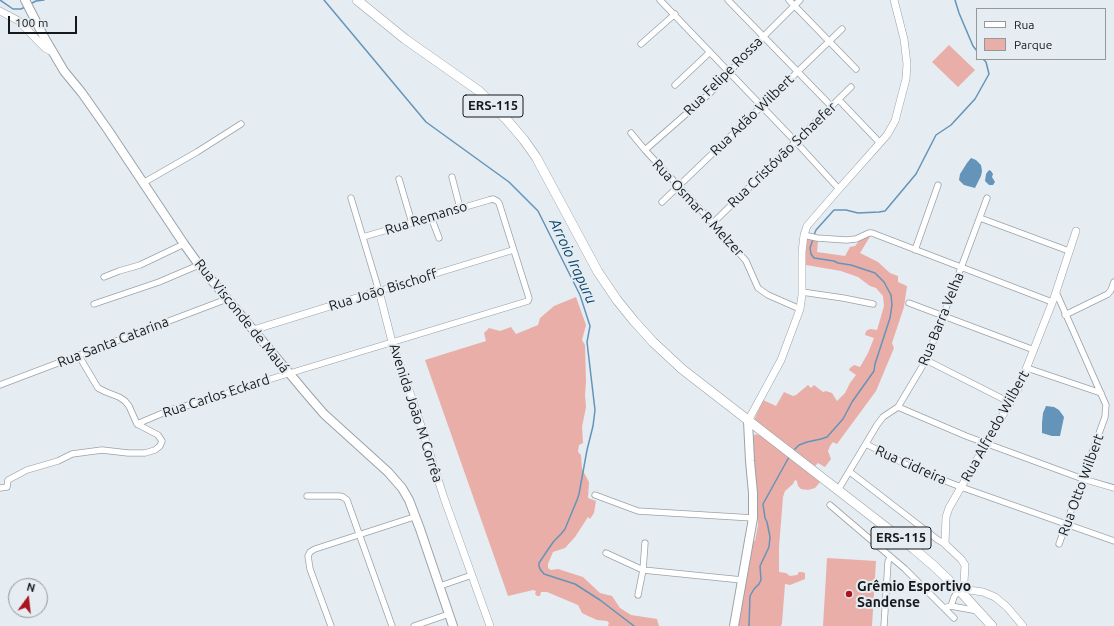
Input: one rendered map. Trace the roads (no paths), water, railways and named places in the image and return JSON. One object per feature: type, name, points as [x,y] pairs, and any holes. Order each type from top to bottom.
[{"type":"main road","name":"Rua Visconde de Mauá","points":[[26,0],[64,71],[99,117],[199,265],[324,414],[396,480],[406,494],[453,626]]},
{"type":"main road","name":"ERS-115","points":[[356,0],[405,39],[479,92],[507,120],[536,157],[598,272],[617,300],[653,342],[682,369],[748,421],[784,447],[934,566],[961,590],[992,626]]},
{"type":"main road","points":[[734,626],[753,518],[753,493],[748,421]]},
{"type":"street","points":[[660,0],[675,14],[839,188]]},
{"type":"street","points":[[728,0],[832,107]]},
{"type":"street","points":[[788,0],[856,69]]},
{"type":"street","name":"Rua Felipe Rossa","points":[[644,150],[710,93],[763,36],[800,0]]},
{"type":"street","points":[[748,421],[780,360],[800,309],[802,292],[802,252],[810,237],[808,226],[839,188],[887,135],[895,121],[906,80],[907,64],[904,39],[894,0]]},
{"type":"street","points":[[0,11],[19,21],[45,48],[53,52]]},
{"type":"street","points":[[641,44],[675,14]]},
{"type":"street","name":"Rua Adão Wilbert","points":[[662,202],[842,29]]},
{"type":"street","points":[[675,85],[710,52]]},
{"type":"street","name":"Rua Cristóvão Schaefer","points":[[713,223],[851,87]]},
{"type":"street","points":[[839,100],[880,143]]},
{"type":"street","points":[[143,182],[241,124]]},
{"type":"street","name":"Rua Osmar R Melzer","points":[[632,133],[644,150],[713,223],[746,261],[758,288],[768,295],[800,309]]},
{"type":"street","points":[[452,177],[460,208]]},
{"type":"street","points":[[398,179],[412,223]]},
{"type":"street","points":[[915,250],[938,185]]},
{"type":"street","name":"Avenida João M Corrêa","points":[[351,198],[380,291],[392,342],[415,407],[444,498],[490,626]]},
{"type":"street","name":"Rua Barra Velha","points":[[838,490],[877,425],[883,418],[898,407],[926,360],[987,198]]},
{"type":"street","name":"Rua Remanso","points":[[363,237],[460,208],[493,200],[499,203],[513,250]]},
{"type":"street","points":[[431,217],[439,238]]},
{"type":"street","points":[[980,218],[1069,250]]},
{"type":"street","name":"Rua Alfredo Wilbert","points":[[945,544],[946,517],[949,508],[1019,387],[1056,292],[1076,231]]},
{"type":"street","points":[[810,237],[830,240],[856,239],[869,232],[1052,302]]},
{"type":"street","points":[[104,278],[119,271],[140,265],[184,244]]},
{"type":"street","name":"Rua João Bischoff","points":[[253,330],[513,250]]},
{"type":"street","name":"Rua Carlos Eckard","points":[[137,424],[170,410],[526,302],[529,298],[513,250]]},
{"type":"street","points":[[94,304],[159,282],[199,265]]},
{"type":"street","points":[[1065,315],[1108,294],[1114,282]]},
{"type":"street","points":[[802,292],[873,304]]},
{"type":"street","name":"Rua Otto Wilbert","points":[[1056,292],[1106,405],[1105,417],[1059,544]]},
{"type":"street","name":"Rua Santa Catarina","points":[[0,385],[227,299]]},
{"type":"street","points":[[909,303],[1034,350]]},
{"type":"street","points":[[0,488],[7,487],[8,480],[27,470],[58,461],[72,454],[102,450],[145,453],[155,450],[160,446],[162,441],[158,435],[137,424],[129,406],[125,401],[98,388],[79,356]]},
{"type":"street","points":[[926,360],[1011,403]]},
{"type":"street","points":[[1027,368],[1101,393]]},
{"type":"street","points":[[898,407],[986,444],[1082,479],[1114,488]]},
{"type":"street","name":"Rua Cidreira","points":[[866,444],[906,464],[960,487],[1114,541]]},
{"type":"street","points":[[850,472],[945,544],[965,563],[965,579],[961,590],[954,597],[951,606]]},
{"type":"street","points":[[595,495],[638,511],[753,518]]},
{"type":"street","points":[[306,496],[339,496],[345,498],[350,505],[359,535],[392,626]]},
{"type":"street","points":[[830,505],[905,569],[954,618]]},
{"type":"street","points":[[331,626],[308,562],[310,552],[315,549],[414,517]]},
{"type":"street","points":[[638,595],[643,570],[645,543]]},
{"type":"street","points":[[606,553],[643,570],[742,580]]},
{"type":"street","points":[[884,626],[888,562],[890,557]]},
{"type":"street","points":[[440,586],[472,575]]},
{"type":"street","points":[[961,590],[983,592],[994,597],[1007,607],[1024,626]]},
{"type":"street","points":[[944,608],[951,606],[980,612]]},
{"type":"street","points":[[414,626],[449,614]]},
{"type":"water","points":[[971,158],[976,160],[981,165],[982,171],[975,188],[964,185],[959,180],[960,174]]},
{"type":"water","points":[[989,170],[993,174],[992,177],[995,182],[993,185],[989,185],[985,181],[986,174]]},
{"type":"water","points":[[1046,406],[1054,407],[1059,410],[1064,417],[1060,436],[1052,436],[1042,433],[1043,413]]},
{"type":"waterway","name":"Arroio Irapuru","points":[[0,0],[13,9],[21,9],[25,7]]},
{"type":"waterway","name":"Arroio Irapuru","points":[[30,4],[36,1],[44,0]]},
{"type":"waterway","name":"Arroio Irapuru","points":[[324,0],[426,122],[509,182],[538,211],[580,295],[590,326],[587,342],[595,410],[593,426],[577,500],[565,529],[554,541],[539,563],[539,566],[544,574],[575,584],[600,600],[634,626]]},
{"type":"waterway","points":[[955,0],[959,13],[976,50]]},
{"type":"waterway","points":[[814,235],[816,230],[834,210],[846,210],[858,213],[885,211],[916,174],[936,135],[951,125],[975,99],[989,74],[986,62],[984,60]]},
{"type":"waterway","points":[[794,450],[799,445],[827,437],[843,419],[852,402],[874,371],[890,318],[892,305],[891,295],[884,282],[875,273],[851,265],[814,258],[811,254],[810,248],[813,239]]},
{"type":"waterway","points":[[749,626],[750,596],[761,580],[760,566],[769,547],[770,537],[763,504],[789,457]]},
{"type":"place","name":"Grêmio Esportivo Sandense","points":[[849,594]]}]
